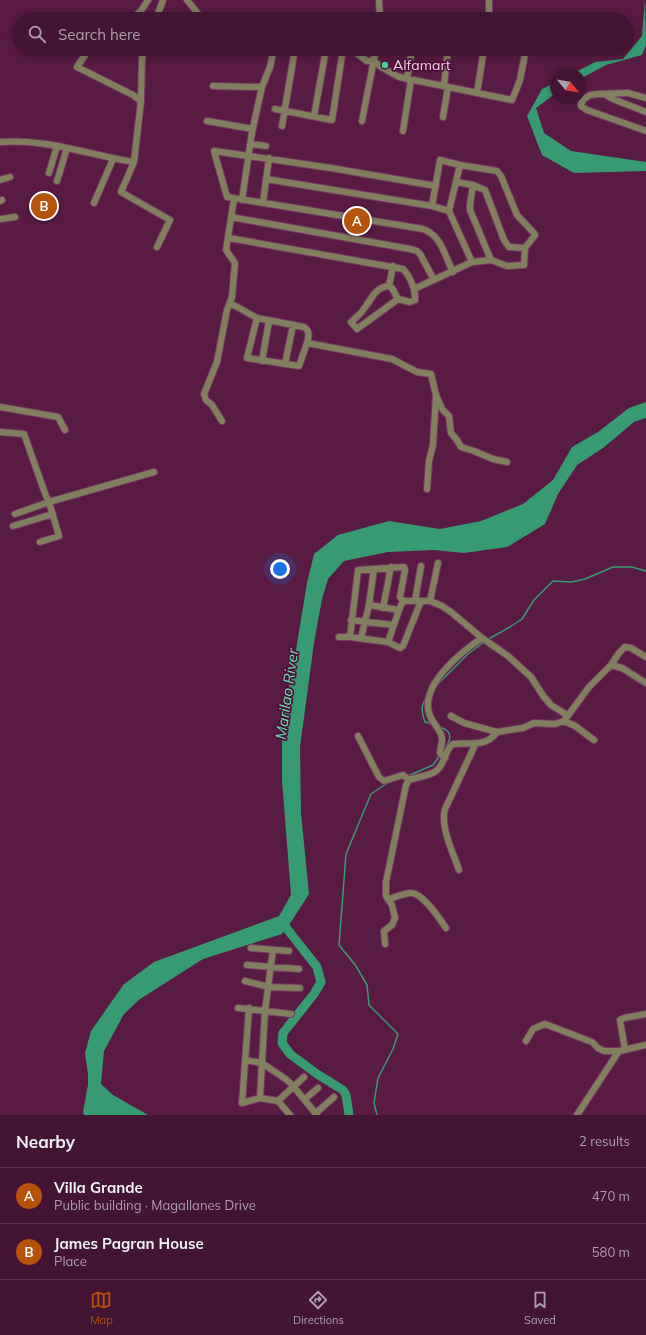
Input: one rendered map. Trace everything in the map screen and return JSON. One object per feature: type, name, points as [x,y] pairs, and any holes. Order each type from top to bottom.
[{"type":"street","points":[[140,12],[148,0]]},
{"type":"street","points":[[158,12],[162,0]]},
{"type":"street","points":[[187,0],[197,12]]},
{"type":"street","points":[[379,0],[380,12]]},
{"type":"street","points":[[489,0],[489,12]]},
{"type":"street","points":[[84,56],[77,67],[142,101]]},
{"type":"street","points":[[143,56],[142,101],[134,162],[121,192],[170,220],[156,247]]},
{"type":"street","points":[[242,200],[252,129],[262,87],[272,56]]},
{"type":"street","points":[[282,126],[294,56]]},
{"type":"street","points":[[314,116],[325,56]]},
{"type":"street","points":[[275,109],[332,120],[342,56]]},
{"type":"street","points":[[360,56],[367,61],[374,61],[394,75],[409,80],[512,100],[520,80],[525,56]]},
{"type":"street","points":[[362,121],[375,56]]},
{"type":"street","points":[[403,131],[411,56]]},
{"type":"street","points":[[443,117],[448,56]]},
{"type":"street","points":[[477,93],[483,56]]},
{"type":"street","points":[[212,86],[262,87]]},
{"type":"street","points":[[646,98],[628,93],[590,95],[582,101],[581,106],[587,110],[646,131]]},
{"type":"street","points":[[604,94],[612,99],[646,112]]},
{"type":"street","points":[[207,121],[252,129]]},
{"type":"street","points":[[0,142],[21,140],[134,162]]},
{"type":"street","points":[[250,144],[266,146]]},
{"type":"street","points":[[49,173],[57,146]]},
{"type":"street","points":[[57,181],[68,148]]},
{"type":"street","points":[[436,186],[269,158],[214,151],[227,197],[426,230],[432,232],[438,238],[453,272]]},
{"type":"street","points":[[263,203],[269,158]]},
{"type":"street","points":[[94,203],[113,159]]},
{"type":"street","points":[[414,289],[472,262],[491,260],[507,266],[524,265],[525,248],[534,234],[517,215],[499,173],[493,169],[460,165],[440,160],[432,206]]},
{"type":"street","points":[[460,165],[449,211],[472,262]]},
{"type":"street","points":[[0,180],[10,177]]},
{"type":"street","points":[[266,178],[432,206],[449,211]]},
{"type":"street","points":[[456,182],[473,185],[481,188],[487,193],[504,240],[509,247],[525,248]]},
{"type":"street","points":[[473,185],[470,210],[491,260]]},
{"type":"street","points":[[222,421],[212,405],[206,400],[204,394],[217,362],[227,310],[232,297],[235,263],[226,250],[234,199]]},
{"type":"street","points":[[0,219],[15,217]]},
{"type":"street","points":[[231,217],[312,230],[414,250],[420,254],[434,280]]},
{"type":"street","points":[[229,238],[403,269],[414,289],[416,297],[415,300],[410,302],[398,299],[392,288],[389,286]]},
{"type":"street","points":[[389,286],[393,266]]},
{"type":"street","points":[[389,286],[384,287],[374,293],[363,310],[352,322],[357,329],[398,299]]},
{"type":"street","points":[[230,303],[257,318],[304,327],[307,329],[309,337],[308,343],[299,366],[247,358],[257,318]]},
{"type":"street","points":[[363,310],[369,320]]},
{"type":"street","points":[[262,361],[269,321]]},
{"type":"street","points":[[286,364],[293,325]]},
{"type":"street","points":[[308,343],[392,359],[417,372],[431,374],[436,395],[442,409],[449,416],[451,433],[457,440],[460,447],[507,462]]},
{"type":"street","points":[[427,489],[429,461],[433,445],[436,395]]},
{"type":"street","points":[[0,407],[58,417],[65,430]]},
{"type":"street","points":[[0,432],[24,434],[49,502],[59,536],[40,542]]},
{"type":"street","points":[[15,514],[49,502],[154,472]]},
{"type":"street","points":[[13,526],[53,514]]},
{"type":"street","points":[[430,601],[438,563]]},
{"type":"street","points":[[350,636],[358,570],[402,566],[405,568],[400,597],[403,601]]},
{"type":"street","points":[[339,637],[350,636],[388,642],[400,648],[403,646],[418,601],[421,566]]},
{"type":"street","points":[[383,608],[391,567]]},
{"type":"street","points":[[362,638],[369,605],[374,568]]},
{"type":"street","points":[[403,601],[430,601],[451,612],[485,640],[508,656],[531,678],[551,705],[565,718],[594,740]]},
{"type":"street","points":[[388,642],[403,601]]},
{"type":"street","points":[[369,605],[399,610]]},
{"type":"street","points":[[351,620],[393,625]]},
{"type":"street","points":[[445,758],[440,753],[442,739],[441,734],[429,713],[429,694],[435,682],[444,671],[469,647],[485,640]]},
{"type":"street","points":[[451,716],[464,723],[497,732],[523,728],[534,723],[554,724],[565,718],[589,687],[602,672],[611,665],[625,647],[628,646],[646,657]]},
{"type":"street","points":[[611,665],[622,668],[646,683]]},
{"type":"street","points":[[385,944],[384,931],[392,925],[395,918],[392,905],[386,896],[386,882],[406,785],[409,780],[437,771],[442,765],[450,746],[453,744],[486,742],[492,739],[497,732]]},
{"type":"street","points":[[358,736],[379,778],[384,781],[403,775],[409,780]]},
{"type":"street","points":[[459,870],[446,834],[443,816],[476,743]]},
{"type":"street","points":[[389,899],[410,893],[415,894],[428,903],[446,928]]},
{"type":"street","points":[[251,948],[289,951]]},
{"type":"street","points":[[260,1098],[265,1011],[273,950]]},
{"type":"street","points":[[247,965],[299,969]]},
{"type":"street","points":[[245,981],[269,987],[300,988]]},
{"type":"street","points":[[238,1008],[249,1008],[291,1014]]},
{"type":"street","points":[[249,1008],[242,1103],[260,1098],[278,1101],[290,1115]]},
{"type":"street","points":[[577,1115],[622,1050],[620,1020],[646,1014]]},
{"type":"street","points":[[526,1041],[532,1029],[545,1024],[592,1042],[604,1051],[622,1050],[646,1045]]},
{"type":"street","points":[[245,1060],[262,1063],[293,1086],[316,1114],[334,1097]]},
{"type":"street","points":[[278,1101],[304,1077]]},
{"type":"street","points":[[305,1099],[318,1088]]},
{"type":"shaded area","points":[[645,0],[646,45],[642,55],[606,65],[586,76],[586,68],[584,68],[595,62],[623,59],[625,56],[634,56],[634,46],[642,36]]},
{"type":"shaded area","points":[[550,85],[550,98],[536,108],[544,133],[571,151],[646,162],[646,171],[574,173],[542,155],[527,116],[542,89]]},
{"type":"shaded area","points":[[646,402],[646,418],[634,422],[603,448],[577,465],[558,494],[545,524],[507,547],[464,553],[434,550],[388,552],[344,561],[328,579],[322,599],[314,643],[300,747],[301,813],[309,894],[282,934],[203,959],[140,999],[124,1014],[104,1051],[101,1084],[113,1095],[148,1115],[84,1115],[83,1112],[88,1085],[85,1053],[91,1031],[124,984],[154,962],[279,916],[291,895],[282,780],[282,720],[293,668],[307,583],[314,554],[338,535],[389,521],[440,529],[481,521],[523,504],[553,480],[572,447],[598,432],[629,408]]},
{"type":"waterway","points":[[487,640],[522,619],[534,600],[553,581],[572,582],[585,579],[613,567],[632,567],[646,571]]},
{"type":"waterway","points":[[438,684],[468,654],[484,642]]},
{"type":"waterway","points":[[427,697],[422,706],[423,715],[425,722],[433,724]]},
{"type":"waterway","points":[[440,727],[448,731],[450,737],[443,752]]},
{"type":"waterway","points":[[408,776],[433,765],[440,755]]},
{"type":"waterway","points":[[377,1115],[374,1103],[378,1078],[393,1049],[398,1034],[369,1005],[367,985],[356,966],[339,945],[346,854],[371,794],[389,782]]},
{"type":"waterway","points":[[287,917],[284,925],[317,967],[321,982],[314,994],[283,1033],[282,1043],[290,1054],[317,1074],[343,1090],[346,1095],[349,1115]]},
{"type":"place","name":"Alfamart","points":[[385,65]]},
{"type":"place","name":"James Pagran House","points":[[44,206]]},
{"type":"place","name":"Villa Grande","points":[[357,221]]},
{"type":"water label","name":"Marilao River","points":[[287,694]]}]
